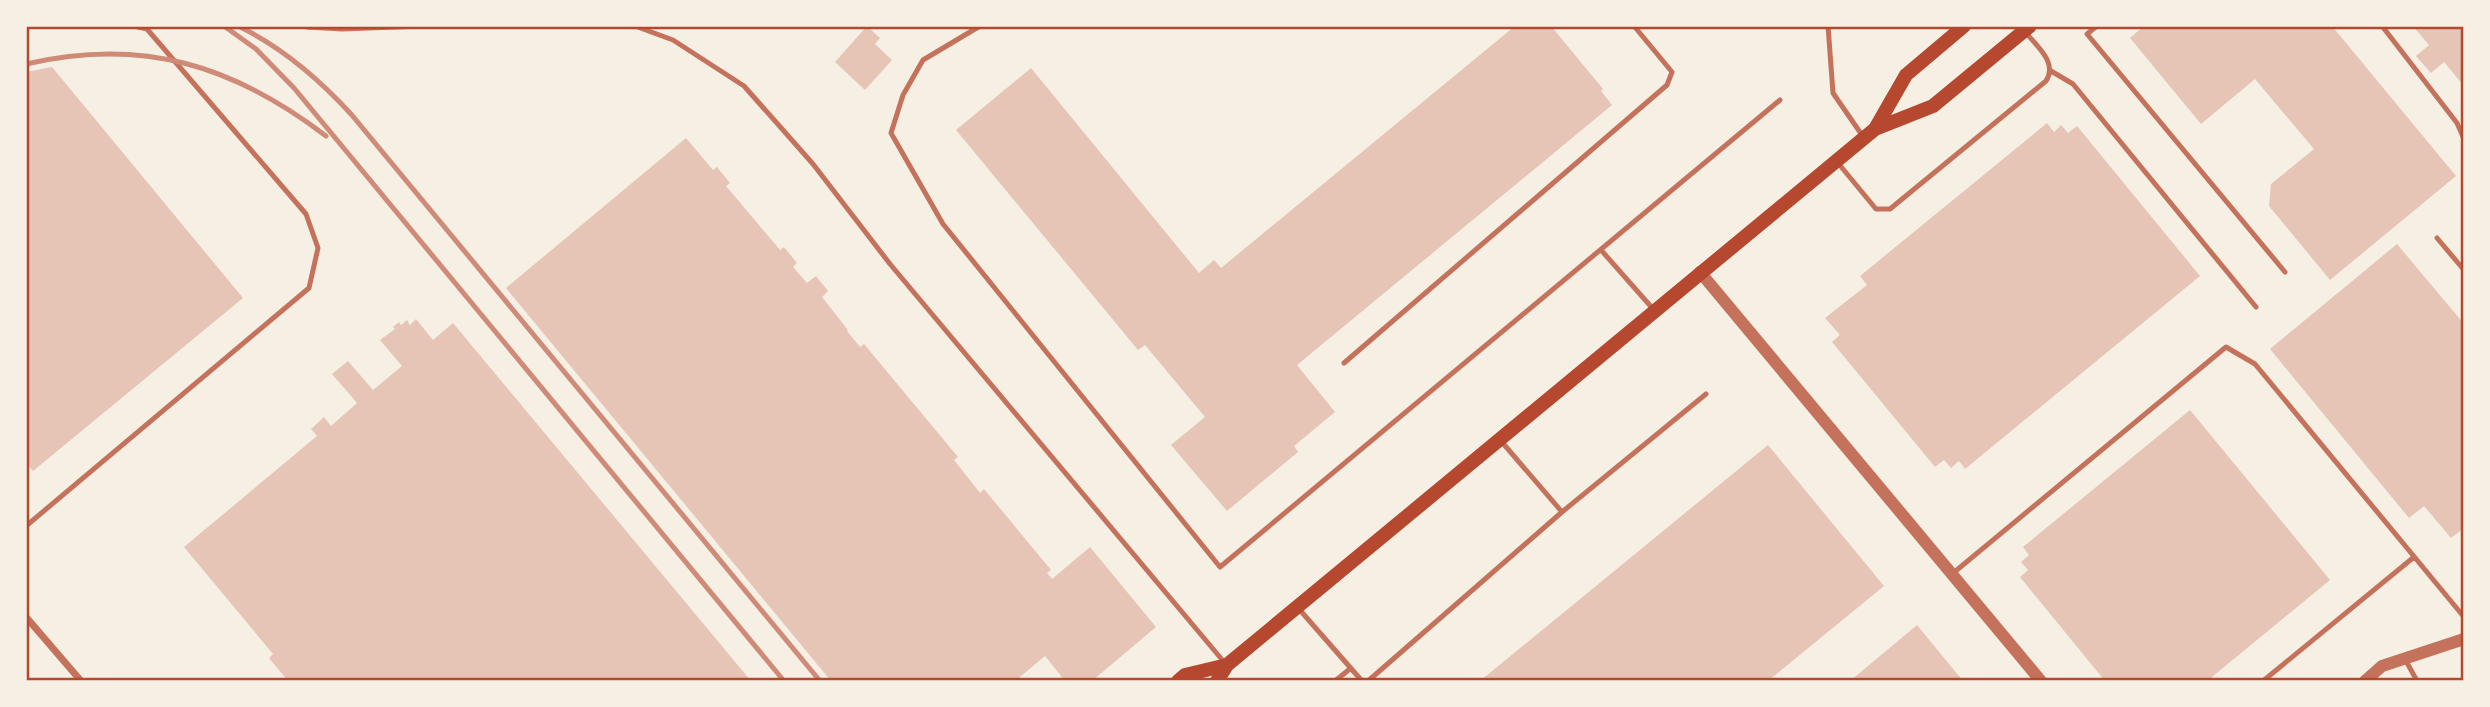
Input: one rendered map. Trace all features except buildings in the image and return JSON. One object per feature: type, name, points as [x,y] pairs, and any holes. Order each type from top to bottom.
[{"type":"main road","points":[[1869,133],[1906,75],[1964,26]]},
{"type":"main road","points":[[1217,681],[1227,665],[1869,133],[1933,106],[2027,29]]},
{"type":"main road","points":[[1178,681],[1185,675],[1227,665]]},
{"type":"street","points":[[1700,272],[2040,681]]},
{"type":"street","points":[[26,617],[81,681]]},
{"type":"street","points":[[2365,681],[2382,666],[2464,639]]},
{"type":"lane","points":[[26,526],[309,288],[318,248],[306,214],[147,29],[134,26]]},
{"type":"lane","points":[[307,27],[342,29],[423,26]]},
{"type":"lane","points":[[635,26],[673,40],[744,86],[813,164],[890,264],[1227,665]]},
{"type":"lane","points":[[980,26],[923,60],[903,95],[891,134],[943,223],[1220,567],[1780,100]]},
{"type":"lane","points":[[1344,363],[1667,86],[1672,72],[1633,26]]},
{"type":"lane","points":[[1828,26],[1833,93],[1869,133]]},
{"type":"lane","points":[[2080,26],[2285,272]]},
{"type":"lane","points":[[2087,34],[2097,26]]},
{"type":"lane","points":[[2382,26],[2457,123],[2462,141],[2464,139]]},
{"type":"lane","points":[[2027,29],[2046,57],[2051,71],[2073,84],[2256,307]]},
{"type":"lane","points":[[1836,160],[1876,209],[1890,209],[2046,81],[2051,71]]},
{"type":"lane","points":[[2437,238],[2464,270]]},
{"type":"lane","points":[[1601,250],[1654,310]]},
{"type":"lane","points":[[1952,574],[2226,347],[2255,364],[2464,617]]},
{"type":"lane","points":[[1368,681],[1562,512],[1706,394]]},
{"type":"lane","points":[[1499,439],[1562,512]]},
{"type":"lane","points":[[2263,681],[2414,557]]},
{"type":"lane","points":[[1297,607],[1362,681]]},
{"type":"lane","points":[[2405,659],[2417,681]]},
{"type":"lane","points":[[1335,681],[1351,668]]},
{"type":"lane","points":[[1377,673],[1384,681]]},
{"type":"railway","points":[[224,26],[256,49],[294,88],[784,681]]},
{"type":"railway","points":[[238,26],[299,64],[351,114],[820,681]]},
{"type":"railway","points":[[26,64],[68,56],[109,54],[147,56],[185,63],[256,91],[291,111],[326,136]]}]
